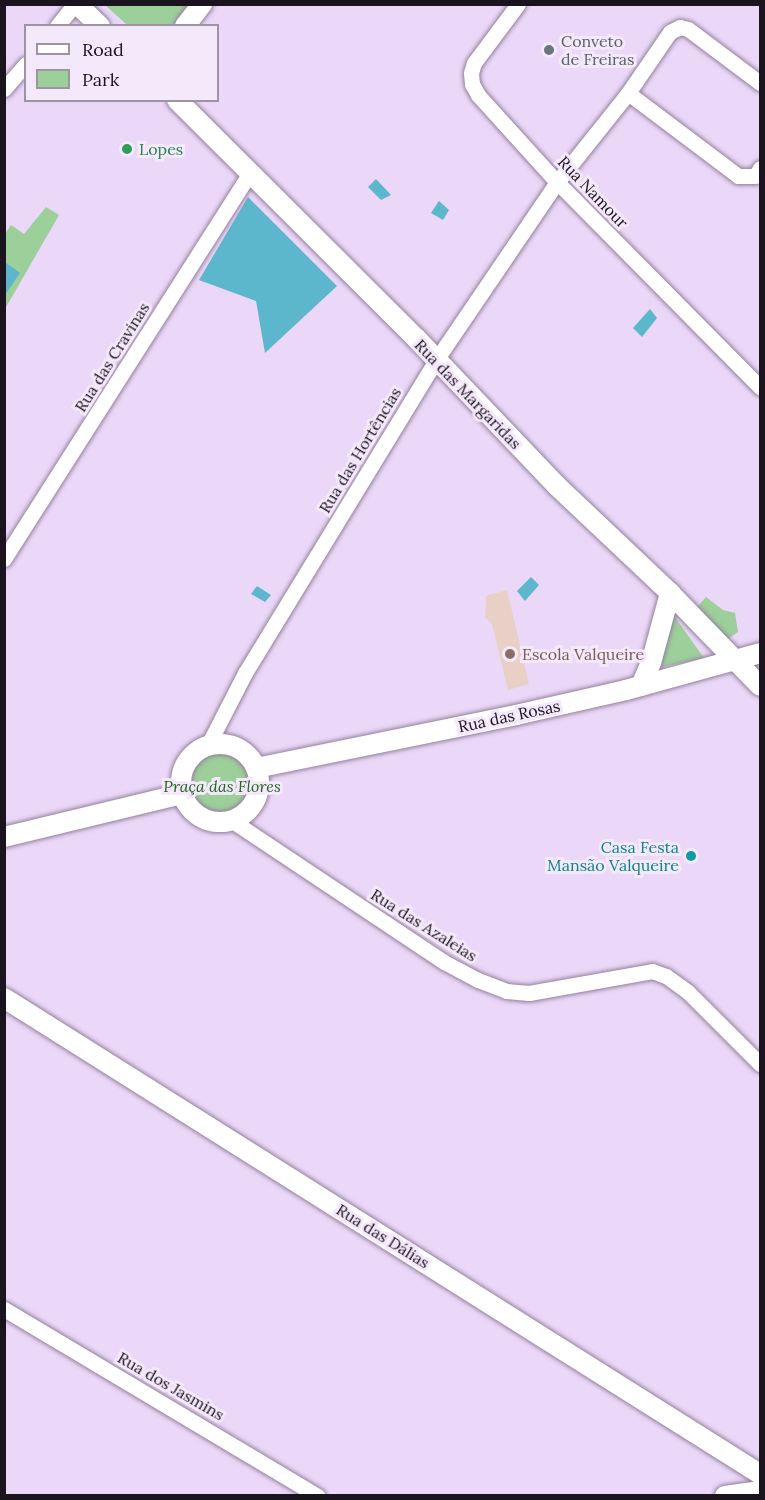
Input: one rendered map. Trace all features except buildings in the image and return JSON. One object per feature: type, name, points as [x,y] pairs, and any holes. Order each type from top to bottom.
[{"type":"street","points":[[59,24],[76,4],[98,24]]},
{"type":"street","points":[[186,24],[202,4]]},
{"type":"street","name":"Rua Namour","points":[[518,4],[474,63],[471,73],[472,84],[556,182],[760,387]]},
{"type":"street","name":"Rua das Hortências","points":[[208,745],[245,673],[436,360],[556,182],[628,93],[670,32],[680,27],[693,32],[760,83]]},
{"type":"street","points":[[4,89],[24,66]]},
{"type":"street","points":[[628,93],[738,176],[755,176],[760,168]]},
{"type":"street","name":"Rua das Margaridas","points":[[179,102],[249,175],[436,360],[557,486],[670,593],[760,686]]},
{"type":"street","name":"Rua das Cravinas","points":[[4,559],[249,175]]},
{"type":"street","points":[[641,686],[651,663],[670,593]]},
{"type":"street","name":"Rua das Rosas","points":[[256,768],[516,715],[641,686],[760,653]]},
{"type":"street","points":[[222,743],[236,747],[248,756],[256,768],[259,781],[257,794],[243,815],[231,820],[216,822],[201,818],[189,808],[182,794],[180,782],[188,759],[208,745],[222,743]]},
{"type":"street","points":[[4,837],[182,794]]},
{"type":"street","name":"Rua das Azaleias","points":[[231,820],[444,962],[478,980],[506,991],[529,993],[652,971],[666,976],[688,992],[760,1064]]},
{"type":"street","name":"Rua das Dálias","points":[[4,998],[760,1474]]},
{"type":"street","name":"Rua dos Jasmins","points":[[4,1309],[318,1496]]},
{"type":"street","points":[[725,1496],[760,1491]]},
{"type":"shaded area","name":"Escola Valqueire","points":[[507,590],[529,684],[508,690],[492,624],[485,618],[486,596]]},
{"type":"green space","points":[[105,5],[191,5],[177,24],[126,24]]},
{"type":"green space","points":[[46,207],[59,215],[5,309],[5,234],[11,225],[24,234]]},
{"type":"green space","points":[[706,597],[723,610],[735,613],[738,632],[719,645],[690,615]]},
{"type":"green space","points":[[672,613],[704,658],[661,667]]},
{"type":"green space","name":"Praça das Flores","points":[[213,751],[242,760],[254,771],[255,791],[248,807],[236,817],[216,818],[197,810],[185,794],[184,774],[199,759]]},
{"type":"water","points":[[376,179],[391,195],[381,200],[368,187]]},
{"type":"water","points":[[248,197],[337,286],[265,353],[256,301],[199,280]]},
{"type":"water","points":[[439,201],[449,210],[443,220],[431,213]]},
{"type":"water","points":[[5,262],[20,273],[5,295]]},
{"type":"water","points":[[650,309],[657,318],[642,337],[633,328]]},
{"type":"water","points":[[531,577],[539,585],[525,601],[517,591]]},
{"type":"water","points":[[257,586],[271,595],[265,602],[251,594]]},
{"type":"place","name":"Conveto de Freiras","points":[[549,50]]},
{"type":"place","name":"Lopes","points":[[127,149]]},
{"type":"place","name":"Escola Valqueire","points":[[510,654]]},
{"type":"place","name":"Casa Festa Mansão Valqueire","points":[[691,856]]}]
